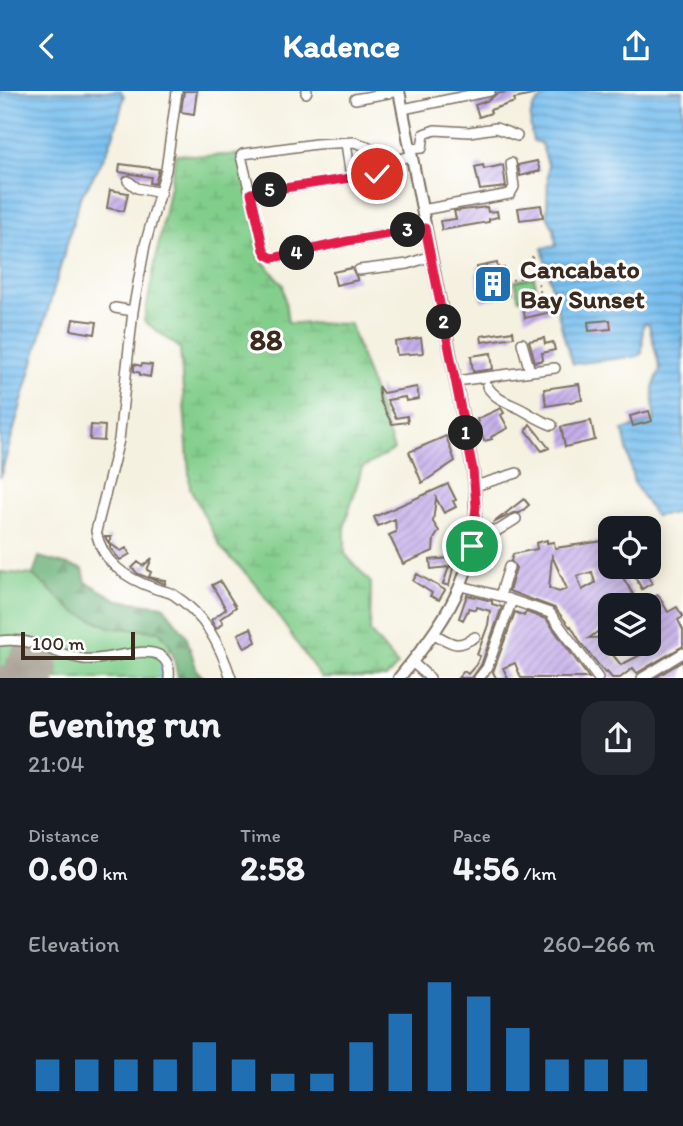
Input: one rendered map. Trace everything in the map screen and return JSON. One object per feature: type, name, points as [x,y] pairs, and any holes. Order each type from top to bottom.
[{"type":"main road","points":[[399,91],[475,486],[475,529],[461,586],[444,621],[399,678]]},
{"type":"street","points":[[177,91],[161,193],[145,245],[133,311],[123,414],[119,440],[97,521],[98,543],[109,562],[126,575],[174,594],[208,626],[221,649],[231,678]]},
{"type":"street","points":[[355,99],[399,91]]},
{"type":"street","points":[[403,110],[490,91]]},
{"type":"street","points":[[251,193],[377,174],[388,162],[422,148],[424,135],[435,130],[469,132],[496,128],[517,136]]},
{"type":"street","points":[[388,162],[369,146],[346,143],[316,144],[243,154],[264,250],[273,258],[358,239],[425,228]]},
{"type":"street","points":[[346,143],[351,178]]},
{"type":"street","points":[[422,210],[510,194],[514,187],[511,163]]},
{"type":"street","points":[[128,181],[137,188],[161,193]]},
{"type":"street","points":[[359,271],[398,267],[431,256]]},
{"type":"street","points":[[115,308],[133,311]]},
{"type":"street","points":[[522,343],[530,371]]},
{"type":"street","points":[[456,381],[555,369]]},
{"type":"street","points":[[488,386],[498,399],[552,425]]},
{"type":"street","points":[[475,486],[517,473]]},
{"type":"street","points":[[475,529],[497,531],[516,519]]},
{"type":"street","points":[[500,596],[509,567]]},
{"type":"street","points":[[461,586],[550,613],[598,678]]},
{"type":"street","points":[[479,678],[487,668],[512,600]]},
{"type":"street","points":[[434,634],[457,645],[463,645],[475,638]]},
{"type":"street","points":[[0,641],[27,641],[85,659],[156,653],[164,658],[168,665],[169,678]]},
{"type":"street","points":[[642,678],[683,653]]},
{"type":"street","points":[[412,662],[426,677]]},
{"type":"street","points":[[487,668],[491,678]]},
{"type":"path","points":[[532,255],[541,295]]},
{"type":"path","points":[[512,280],[537,275]]},
{"type":"green space","points":[[176,154],[246,154],[260,258],[283,285],[288,323],[350,324],[394,450],[362,468],[345,524],[345,554],[371,583],[370,632],[398,665],[386,678],[321,678],[256,584],[221,548],[190,488],[180,348],[144,321]]},
{"type":"green space","points":[[534,277],[538,296],[519,299],[515,281]]},
{"type":"green space","points":[[39,557],[83,569],[86,582],[118,600],[163,606],[186,635],[197,671],[204,678],[178,678],[171,646],[159,631],[112,628],[73,611],[33,575]]},
{"type":"green space","points":[[0,572],[33,575],[53,591],[112,628],[159,631],[171,646],[164,663],[166,678],[56,678],[58,668],[8,659],[4,678],[0,678]]},
{"type":"water","points":[[0,91],[121,91],[124,96],[108,150],[80,198],[0,478]]},
{"type":"water","points":[[562,91],[683,91],[683,512],[655,516],[634,483],[623,430],[654,421],[653,388],[660,369],[649,325],[643,325],[642,353],[638,356],[573,364],[564,337],[542,248],[556,246],[554,229],[547,216],[548,165],[541,143],[533,141],[530,122],[537,102]]},
{"type":"building","points":[[184,91],[197,91],[194,114],[181,112]]},
{"type":"building","points":[[537,91],[537,94],[514,99],[515,102],[490,110],[491,113],[479,117],[475,105],[496,94]]},
{"type":"building","points":[[537,161],[540,171],[520,176],[518,165]]},
{"type":"building","points":[[120,164],[159,169],[155,184],[150,183],[151,177],[119,172]]},
{"type":"building","points":[[483,165],[484,169],[503,165],[506,187],[480,190],[475,167]]},
{"type":"building","points":[[110,190],[128,193],[124,211],[107,208]]},
{"type":"building","points":[[541,205],[543,217],[520,220],[518,208]]},
{"type":"building","points":[[487,207],[488,212],[497,211],[498,217],[489,219],[489,222],[442,230],[440,221],[456,219],[454,211]]},
{"type":"building","name":"Cancabato Bay Sunset","points":[[497,263],[498,269],[504,268],[509,296],[481,301],[477,267]]},
{"type":"building","points":[[352,268],[358,280],[336,285],[333,272]]},
{"type":"building","points":[[548,298],[551,312],[525,318],[522,304]]},
{"type":"building","points":[[73,319],[97,322],[95,334],[71,330]]},
{"type":"building","points":[[610,320],[611,329],[589,331],[588,322]]},
{"type":"building","points":[[513,331],[514,337],[482,342],[481,336]]},
{"type":"building","points":[[421,338],[423,353],[397,355],[395,342]]},
{"type":"building","points":[[544,338],[545,344],[553,342],[555,350],[542,353],[543,360],[535,362],[529,341]]},
{"type":"building","points":[[491,353],[493,369],[473,372],[471,356]]},
{"type":"building","points":[[134,364],[152,365],[150,377],[134,371]]},
{"type":"building","points":[[579,384],[582,400],[546,406],[544,389]]},
{"type":"building","points":[[378,386],[383,393],[417,387],[419,399],[406,401],[405,397],[387,400],[396,418],[407,416],[408,422],[392,424],[380,401]]},
{"type":"building","points":[[501,408],[504,413],[501,415],[508,428],[484,441],[477,419]]},
{"type":"building","points":[[649,411],[652,421],[633,426],[630,416]]},
{"type":"building","points":[[591,421],[595,440],[565,447],[561,427]]},
{"type":"building","points":[[530,424],[549,448],[542,451],[526,430]]},
{"type":"building","points":[[91,425],[105,426],[104,441],[90,440]]},
{"type":"building","points":[[446,436],[455,461],[422,483],[409,452]]},
{"type":"building","points":[[448,484],[456,500],[453,501],[456,507],[444,513],[436,498],[433,522],[439,531],[434,539],[433,551],[403,564],[389,535],[396,532],[395,519],[378,526],[374,517]]},
{"type":"building","points":[[524,499],[529,505],[520,513],[513,513],[493,523]]},
{"type":"building","points":[[105,537],[111,537],[109,543],[121,551],[126,548],[130,554],[120,560]]},
{"type":"building","points":[[547,540],[547,543],[554,542],[555,548],[598,542],[598,579],[624,579],[632,593],[598,593],[598,631],[589,638],[598,638],[598,656],[614,656],[621,665],[638,656],[661,656],[661,600],[668,612],[677,607],[683,617],[678,620],[683,630],[683,646],[637,673],[633,668],[620,678],[612,678],[605,673],[555,608],[509,591],[516,568],[511,561],[513,554],[537,549],[536,543]],"holes":[[[552,556],[567,589],[559,592],[549,588]],[[592,572],[595,583],[582,590],[577,576]]]},
{"type":"building","points":[[152,558],[147,570],[151,572],[149,577],[166,581],[165,584],[138,574],[132,568],[138,562],[143,566]]},
{"type":"building","points":[[449,558],[453,568],[449,586],[443,584],[449,567],[431,569],[430,560]]},
{"type":"building","points":[[417,574],[445,590],[439,600],[413,581]]},
{"type":"building","points":[[636,579],[650,579],[652,583],[642,589]]},
{"type":"building","points":[[220,581],[236,607],[220,619],[223,623],[216,629],[211,620],[226,609],[212,585]]},
{"type":"building","points":[[467,595],[492,601],[492,604],[502,607],[481,665],[472,678],[458,678],[464,671],[468,674],[476,665],[490,611],[477,607],[476,610],[469,608],[463,620],[459,618]]},
{"type":"building","points":[[515,612],[524,616],[526,612],[546,619],[589,678],[521,678],[515,663],[503,668],[508,678],[496,678],[493,672]]},
{"type":"building","points":[[251,628],[256,642],[245,648],[238,634]]},
{"type":"building","points":[[683,661],[683,678],[655,678]]},
{"type":"waterway","points":[[159,678],[162,662]]},
{"type":"taxiway","points":[[3,678],[10,675],[26,678]]},
{"type":"runway","points":[[30,678],[33,664]]},
{"type":"place","name":"Cancabato Bay Sunset","points":[[493,284]]},
{"type":"district","name":"88","points":[[266,339]]},
{"type":"route","points":[[377,174],[251,193],[264,250],[273,258],[348,241],[425,228],[473,470],[476,506],[472,546]]}]
